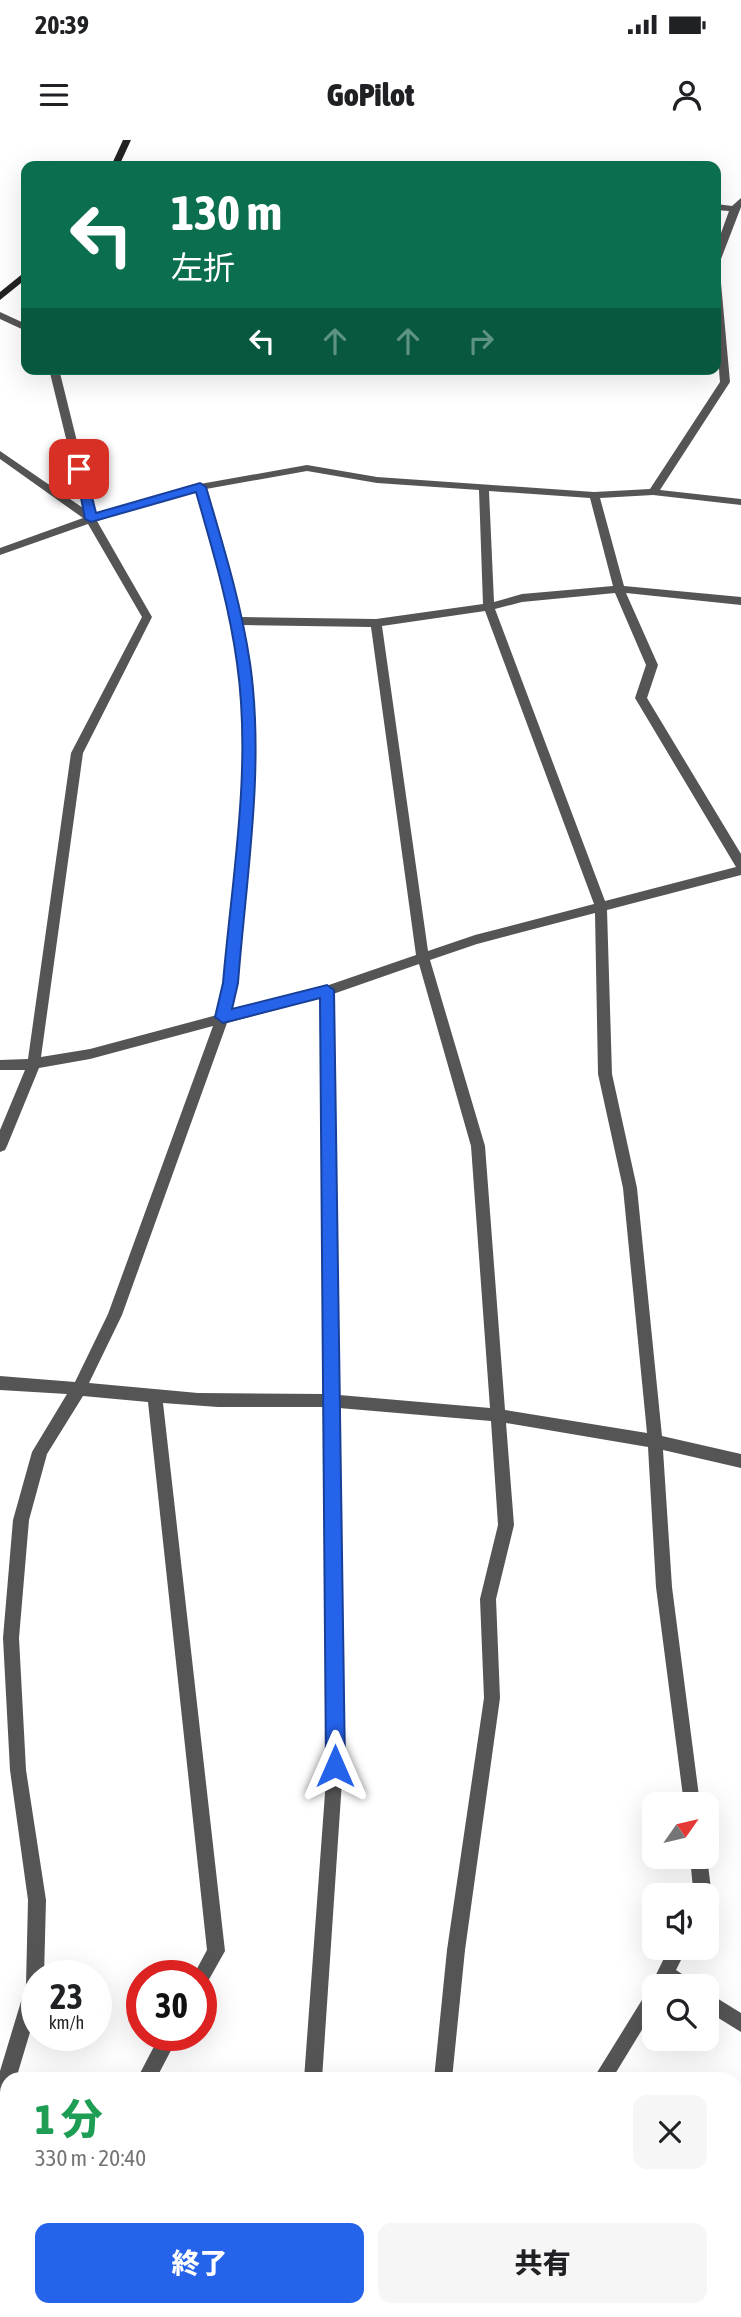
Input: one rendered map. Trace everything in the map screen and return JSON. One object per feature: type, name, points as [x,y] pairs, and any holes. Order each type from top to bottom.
[{"type":"main road","points":[[117,161],[127,140]]},
{"type":"main road","points":[[0,297],[21,278]]},
{"type":"street","points":[[721,245],[734,209],[741,201]]},
{"type":"street","points":[[721,208],[734,209]]},
{"type":"street","points":[[0,316],[21,326]]},
{"type":"street","points":[[653,492],[725,382],[721,338]]},
{"type":"street","points":[[0,1146],[34,1064],[77,753],[147,617],[91,519],[55,375]]},
{"type":"street","points":[[0,454],[91,519]]},
{"type":"street","points":[[0,552],[91,519],[200,487],[307,468],[377,480],[594,495],[653,492],[741,502]]},
{"type":"street","points":[[8,2072],[34,1985],[37,1900],[18,1770],[11,1638],[21,1520],[40,1452],[80,1387],[116,1315],[223,1017],[231,983],[248,766],[244,665],[236,621],[200,487]]},
{"type":"street","points":[[484,487],[489,607],[601,907],[605,1074],[630,1188],[655,1439],[664,1587],[690,1792]]},
{"type":"street","points":[[594,495],[618,589],[652,665],[641,698],[741,864]]},
{"type":"street","points":[[236,621],[376,623],[489,607],[522,598],[618,589],[741,601]]},
{"type":"street","points":[[376,623],[423,958],[478,1146],[506,1525],[488,1599],[492,1698],[456,1950],[444,2072]]},
{"type":"street","points":[[0,1065],[34,1064],[90,1054],[327,990],[475,940],[741,870]]},
{"type":"street","points":[[313,2072],[335,1766],[327,990]]},
{"type":"street","points":[[0,1383],[250,1401],[332,1401],[558,1421],[655,1439],[741,1461]]},
{"type":"street","points":[[155,1395],[216,1951],[211,1960]]},
{"type":"street","points":[[719,2009],[741,2023]]},
{"type":"street","points":[[605,2072],[642,2013]]},
{"type":"street","points":[[150,2072],[161,2051]]},
{"type":"route","points":[[79,469],[91,519],[200,487],[232,600],[244,665],[248,766],[231,983],[223,1017],[327,990],[335,1766]]}]
